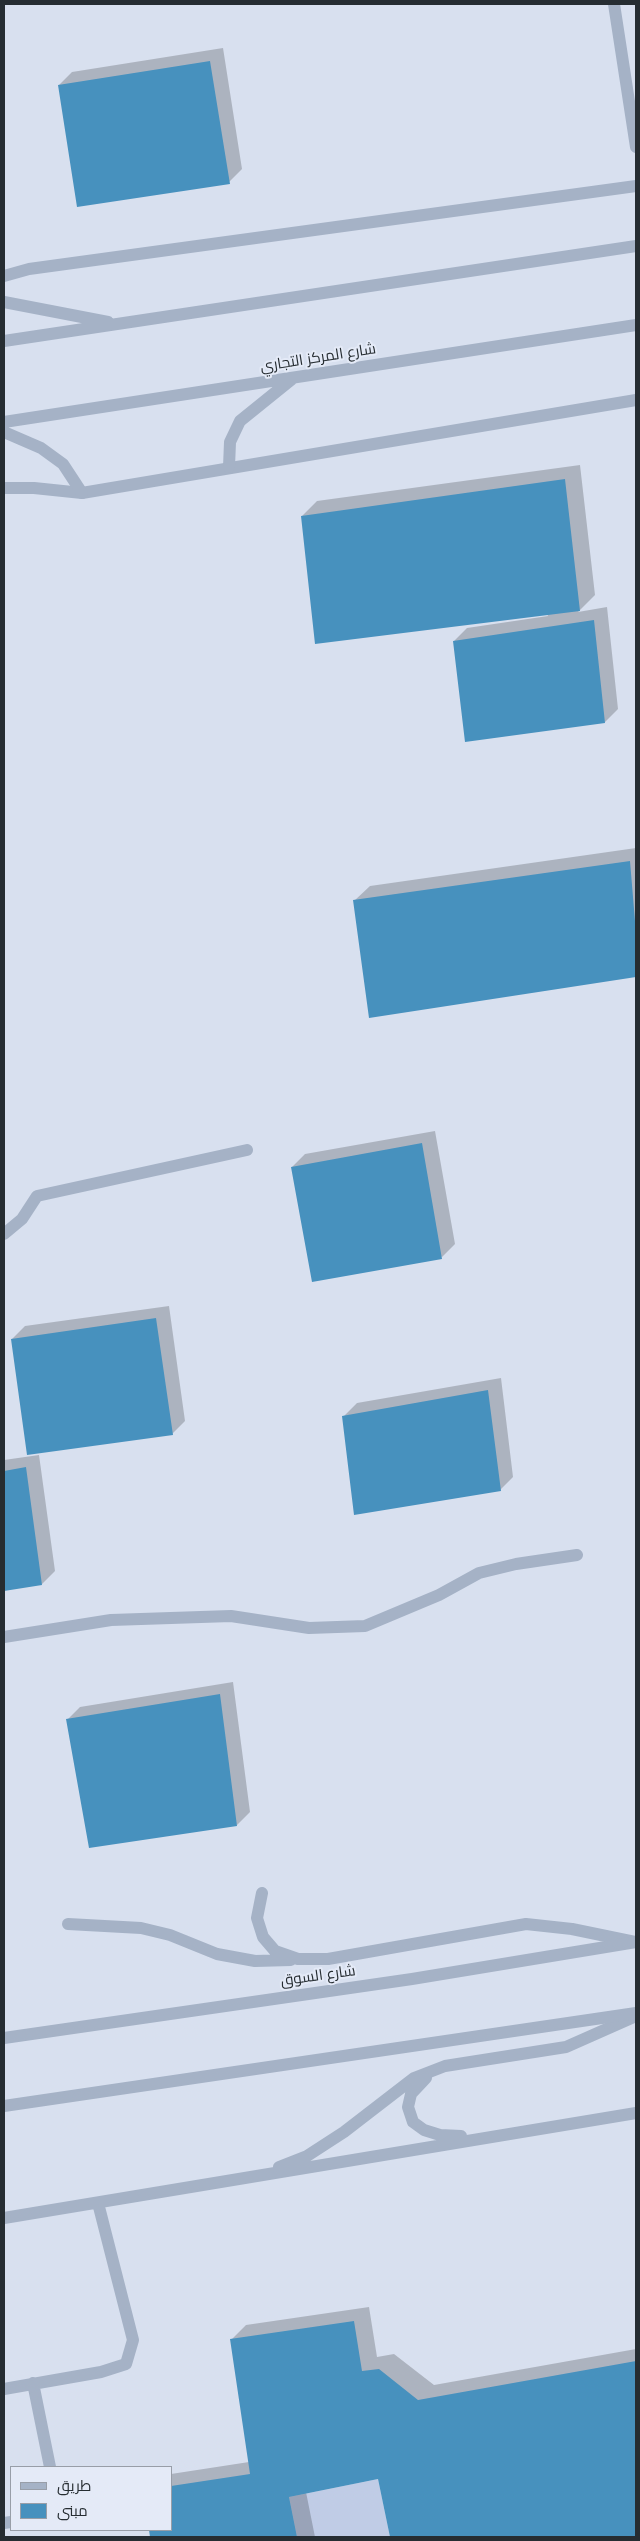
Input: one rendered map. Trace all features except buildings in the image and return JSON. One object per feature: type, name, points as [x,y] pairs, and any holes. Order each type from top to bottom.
[{"type":"street","points":[[614,4],[636,148]]},
{"type":"street","points":[[4,276],[29,269],[636,186]]},
{"type":"street","points":[[4,341],[636,246]]},
{"type":"street","points":[[4,302],[118,324]]},
{"type":"street","name":"شارع المركز التجاري","points":[[4,422],[636,325]]},
{"type":"street","points":[[229,467],[230,442],[240,421],[293,379]]},
{"type":"street","points":[[4,488],[34,488],[82,493],[636,400]]},
{"type":"street","points":[[4,432],[41,448],[63,464],[82,493]]},
{"type":"street","points":[[4,1234],[22,1219],[37,1196],[247,1150]]},
{"type":"street","points":[[4,1637],[111,1620],[231,1616],[309,1628],[365,1626],[439,1594],[479,1573],[516,1564],[577,1556]]},
{"type":"street","points":[[262,1893],[257,1918],[262,1937],[275,1951],[298,1960]]},
{"type":"street","points":[[68,1924],[141,1928],[170,1935],[217,1954],[255,1961],[328,1959],[526,1924],[572,1929],[636,1942]]},
{"type":"street","name":"شارع السوق","points":[[4,2038],[402,1980],[636,1942]]},
{"type":"street","points":[[258,2176],[307,2156],[344,2132],[414,2078],[445,2066],[566,2047],[636,2015]]},
{"type":"street","points":[[4,2106],[636,2015]]},
{"type":"street","points":[[445,2066],[420,2081],[410,2094],[408,2107],[413,2122],[424,2130],[440,2135],[491,2137]]},
{"type":"street","points":[[4,2218],[636,2113]]},
{"type":"street","points":[[4,2389],[101,2372],[126,2364],[133,2340],[98,2203]]},
{"type":"street","points":[[33,2384],[50,2466]]},
{"type":"shaded area","points":[[378,2479],[390,2537],[297,2537],[289,2497]]}]
